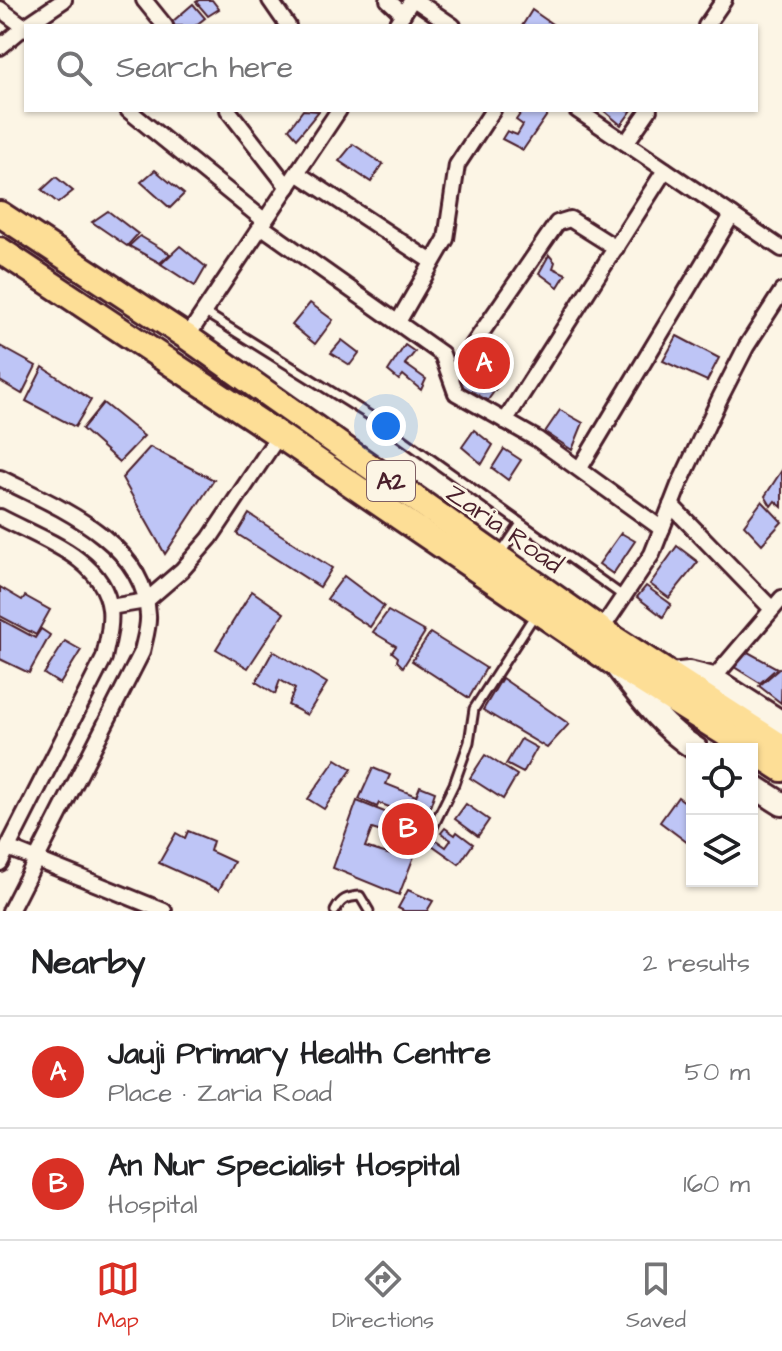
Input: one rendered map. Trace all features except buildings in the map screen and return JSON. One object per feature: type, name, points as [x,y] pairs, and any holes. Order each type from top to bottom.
[{"type":"highway","name":"Zaria Road","points":[[0,214],[187,337],[601,630],[782,747]]},
{"type":"highway","name":"Zaria Road","points":[[0,250],[614,663],[740,743]]},
{"type":"highway","name":"Zaria Road","points":[[758,754],[782,769]]},
{"type":"main road","points":[[614,663],[662,722],[687,743]]},
{"type":"main road","points":[[671,675],[689,673],[713,679],[782,723]]},
{"type":"main road","points":[[758,789],[782,804]]},
{"type":"street","points":[[29,24],[64,0]]},
{"type":"street","points":[[144,0],[163,24]]},
{"type":"street","points":[[270,0],[287,24]]},
{"type":"street","points":[[388,0],[399,20],[414,0],[450,24]]},
{"type":"street","points":[[707,24],[724,0]]},
{"type":"street","points":[[0,9],[24,26]]},
{"type":"street","points":[[0,47],[24,28]]},
{"type":"street","points":[[130,112],[263,224],[442,354],[456,393],[580,468],[662,529]]},
{"type":"street","points":[[230,112],[288,187]]},
{"type":"street","points":[[187,337],[338,112]]},
{"type":"street","points":[[398,322],[446,239],[457,165],[492,112]]},
{"type":"street","points":[[580,112],[782,249]]},
{"type":"street","points":[[626,143],[648,112]]},
{"type":"street","points":[[505,421],[665,170]]},
{"type":"street","points":[[297,173],[432,262]]},
{"type":"street","points":[[580,468],[732,215]]},
{"type":"street","points":[[451,377],[557,223],[570,219],[616,248]]},
{"type":"street","points":[[601,630],[652,554],[671,505],[746,347],[782,291]]},
{"type":"street","points":[[110,607],[146,601],[182,570],[210,538],[279,435]]},
{"type":"street","points":[[0,478],[65,511],[107,540],[133,567],[149,617],[142,652],[10,911]]},
{"type":"street","points":[[671,505],[777,603],[713,679]]},
{"type":"street","points":[[0,517],[87,564],[101,582],[110,607],[104,658],[4,846],[0,863]]},
{"type":"street","points":[[4,846],[164,911]]},
{"type":"lane","points":[[204,312],[372,417],[623,596]]},
{"type":"lane","points":[[498,557],[520,525]]},
{"type":"lane","points":[[432,829],[454,784],[469,742],[474,709],[537,611]]},
{"type":"lane","points":[[335,911],[339,903],[349,897],[360,896],[369,911]]},
{"type":"place","name":"Jauji Primary Health Centre","points":[[484,363]]},
{"type":"place","name":"An Nur Specialist Hospital","points":[[408,829]]}]
